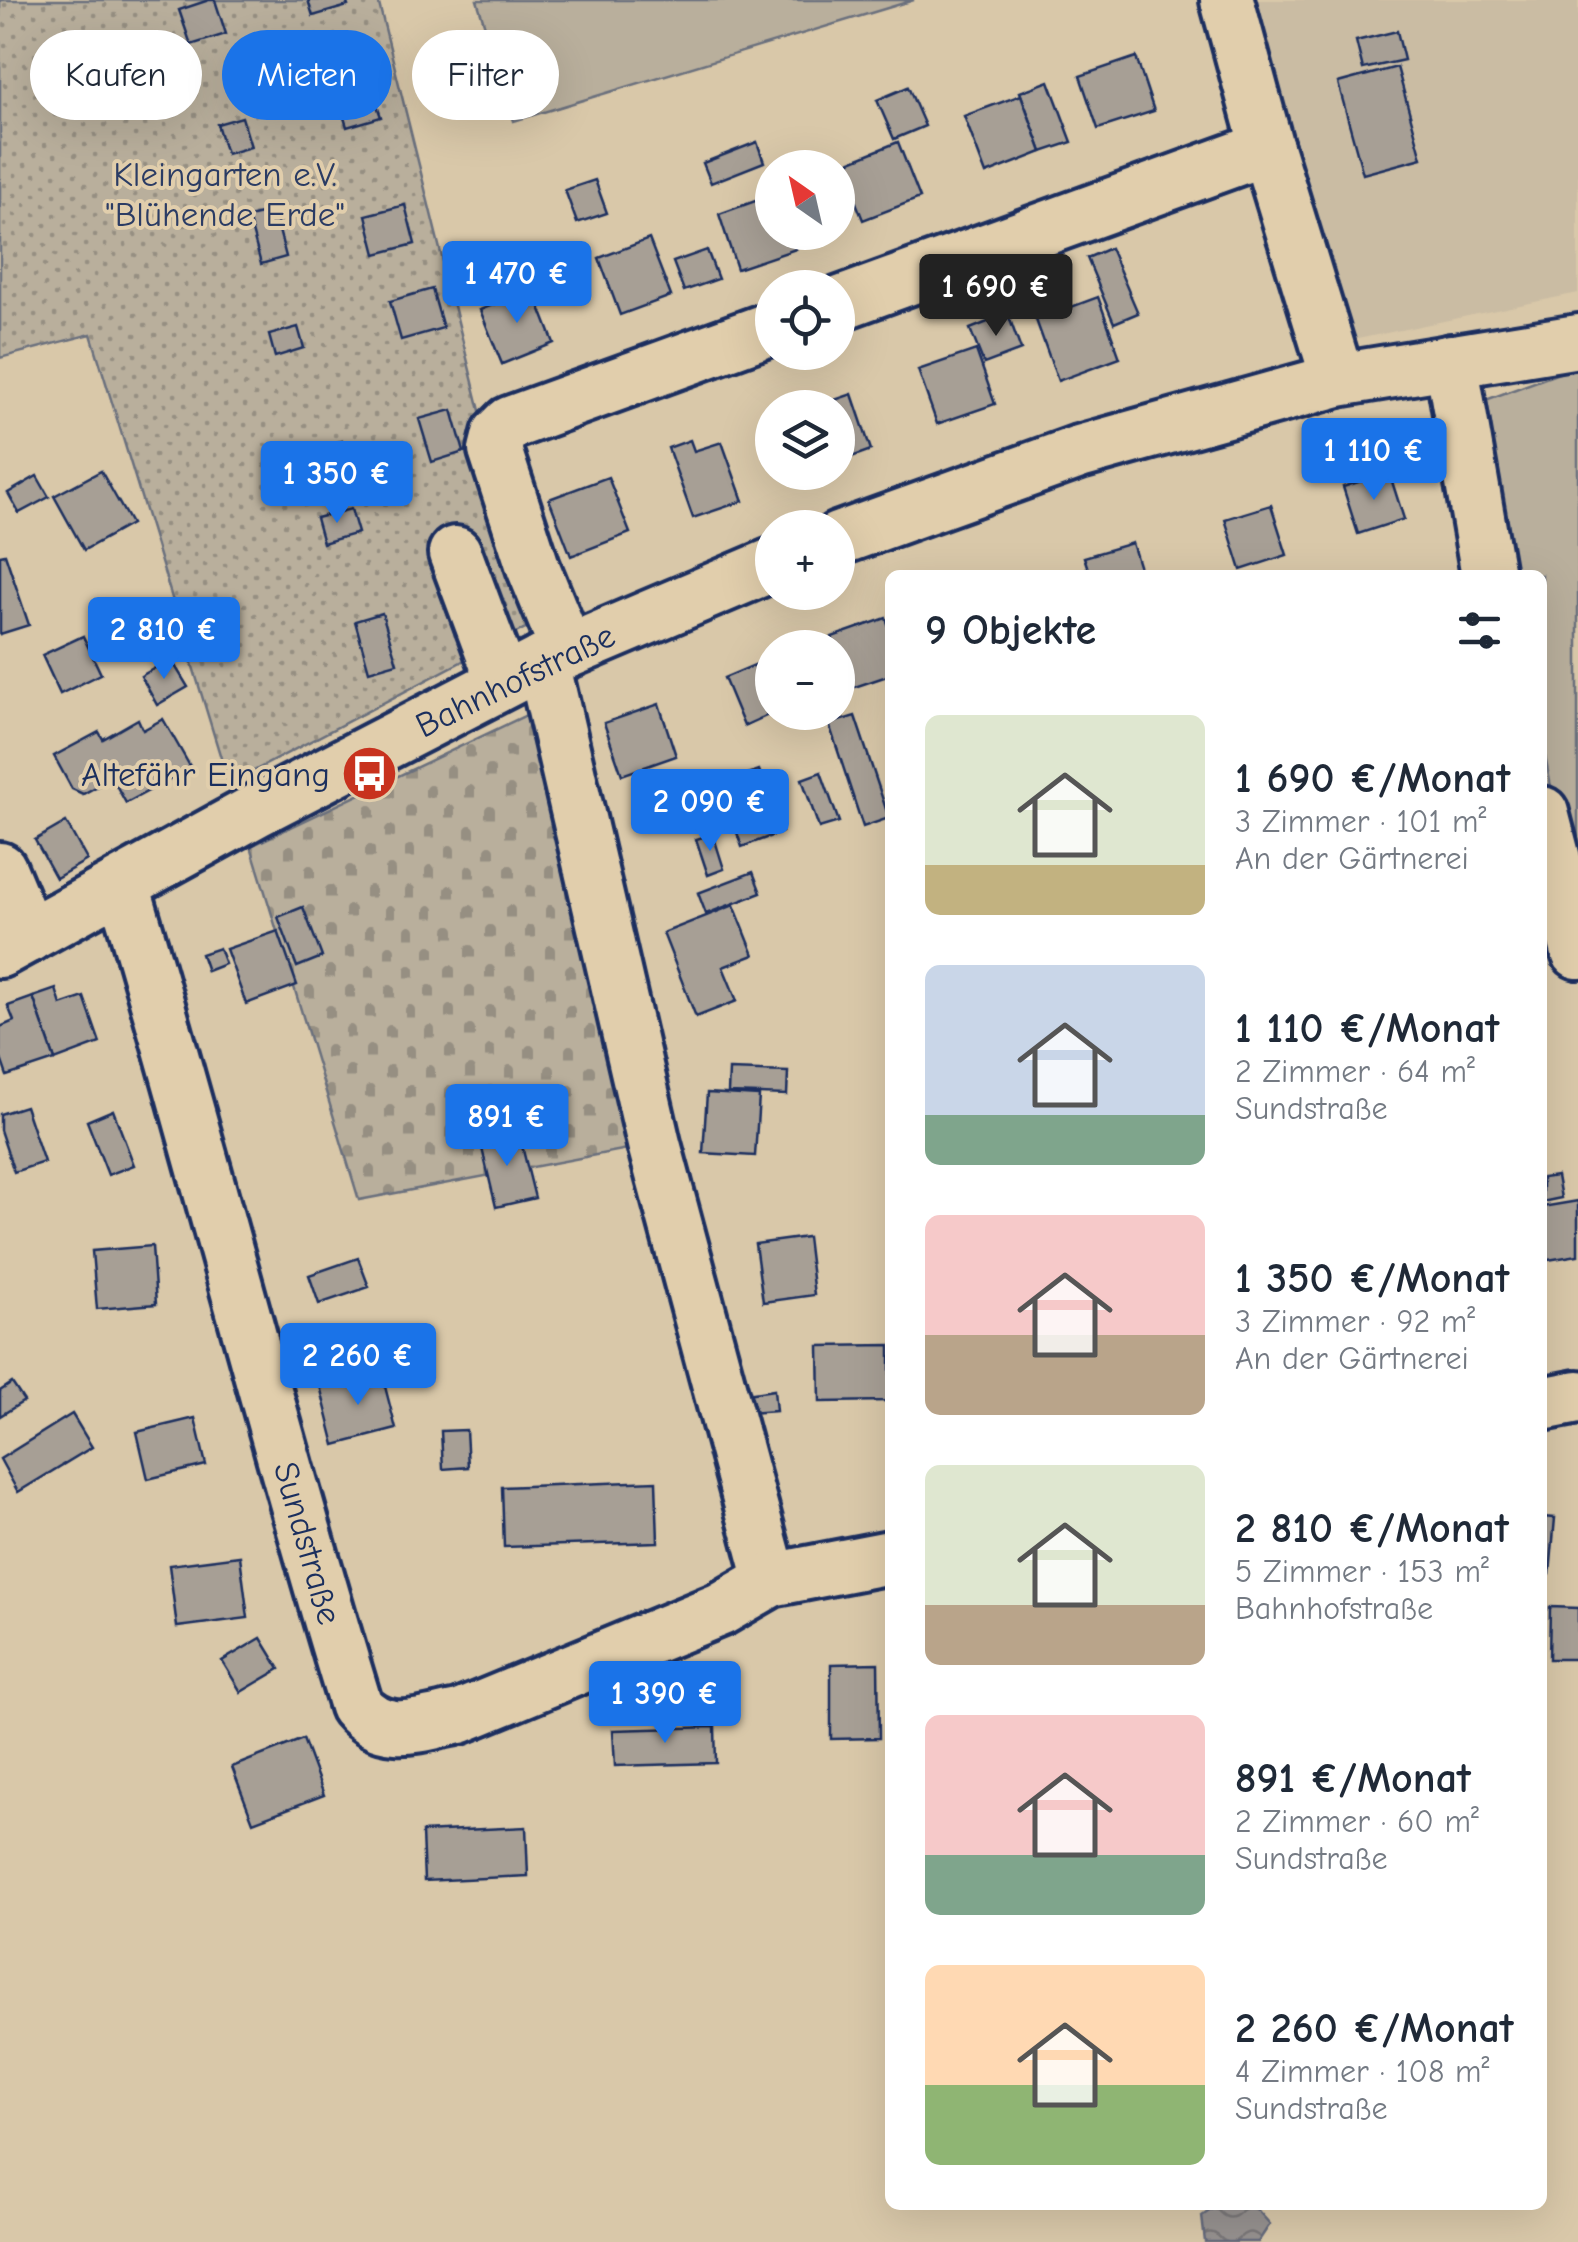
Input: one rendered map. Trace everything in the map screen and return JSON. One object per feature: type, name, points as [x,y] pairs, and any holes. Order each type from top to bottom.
[{"type":"street","points":[[1227,0],[1267,148],[1338,380]]},
{"type":"street","points":[[855,298],[1267,148]]},
{"type":"street","points":[[755,334],[510,424],[499,434],[495,450],[533,567],[538,665],[654,1144],[770,1580]]},
{"type":"street","points":[[855,533],[1079,452],[1338,380],[1576,342]]},
{"type":"street","points":[[1451,361],[1487,570]]},
{"type":"street","points":[[454,553],[538,665]]},
{"type":"street","name":"Bahnhofstraße","points":[[14,944],[255,811],[538,665],[755,572]]},
{"type":"street","points":[[1547,832],[1578,952]]},
{"type":"street","points":[[0,870],[14,944]]},
{"type":"street","name":"Sundstraße","points":[[123,885],[176,1062],[308,1549],[356,1706],[368,1721],[384,1727],[414,1726],[459,1717],[721,1609],[770,1580],[885,1558]]},
{"type":"street","points":[[1547,1403],[1578,1397]]},
{"type":"shaded area","points":[[1248,0],[1578,0],[1578,293],[1348,341]]},
{"type":"green space","name":"Kleingarten e.V. \"Blühende Erde\"","points":[[0,0],[378,0],[385,30],[222,30],[222,120],[392,120],[392,56],[533,624],[229,784],[91,334],[0,358]]},
{"type":"green space","points":[[477,0],[914,0],[559,107],[559,30],[486,30]]},
{"type":"green space","points":[[1578,366],[1578,898],[1547,766],[1547,570],[1506,570],[1472,405]]},
{"type":"green space","points":[[539,709],[654,1144],[359,1200],[251,846]]},
{"type":"water","points":[[1211,2210],[1257,2210],[1270,2224],[1258,2242],[1205,2242],[1202,2216]]},
{"type":"building","points":[[215,0],[225,30],[222,35],[202,42],[202,30],[186,30],[179,10]]},
{"type":"building","points":[[308,0],[346,0],[348,6],[313,16]]},
{"type":"building","points":[[1397,31],[1404,60],[1363,69],[1356,41]]},
{"type":"building","points":[[1136,57],[1154,111],[1098,129],[1080,76]]},
{"type":"building","points":[[1397,67],[1422,158],[1363,174],[1338,83]]},
{"type":"building","points":[[1049,81],[1072,142],[1042,152],[1020,92]]},
{"type":"building","points":[[908,87],[925,126],[894,139],[877,100]]},
{"type":"building","points":[[1021,95],[1042,152],[986,174],[964,116]]},
{"type":"building","points":[[243,120],[251,147],[226,154],[217,124]]},
{"type":"building","points":[[345,120],[371,120],[347,127]]},
{"type":"building","points":[[757,142],[760,150],[755,150],[755,166],[711,183],[703,163]]},
{"type":"building","points":[[898,142],[920,198],[863,220],[855,200],[855,159]]},
{"type":"building","points":[[595,180],[607,213],[577,223],[565,190]]},
{"type":"building","points":[[755,201],[755,250],[793,250],[737,269],[719,214]]},
{"type":"building","points":[[405,205],[415,244],[376,254],[366,215]]},
{"type":"building","points":[[274,211],[286,257],[261,264],[248,217]]},
{"type":"building","points":[[649,239],[671,296],[620,315],[599,258]]},
{"type":"building","points":[[1110,248],[1138,313],[1114,323],[1087,258]]},
{"type":"building","points":[[707,250],[718,279],[684,291],[673,262]]},
{"type":"building","points":[[432,289],[443,328],[401,340],[390,301]]},
{"type":"building","points":[[533,289],[554,343],[502,364],[480,310]]},
{"type":"building","points":[[1098,297],[1120,358],[1058,381],[1036,320]]},
{"type":"building","points":[[1008,314],[1021,350],[984,364],[970,329]]},
{"type":"building","points":[[298,327],[304,348],[275,357],[269,335]]},
{"type":"building","points":[[976,350],[995,404],[937,424],[918,370]]},
{"type":"building","points":[[855,403],[871,450],[855,456]]},
{"type":"building","points":[[452,410],[464,452],[432,462],[419,419]]},
{"type":"building","points":[[690,440],[694,451],[722,442],[743,501],[693,518],[668,448]]},
{"type":"building","points":[[342,441],[350,473],[311,482],[303,450]]},
{"type":"building","points":[[101,471],[131,524],[84,550],[54,496]]},
{"type":"building","points":[[1389,472],[1404,519],[1358,534],[1343,487]]},
{"type":"building","points":[[37,476],[49,497],[19,513],[8,493]]},
{"type":"building","points":[[608,477],[630,533],[571,556],[549,499]]},
{"type":"building","points":[[1271,505],[1287,555],[1241,570],[1225,519]]},
{"type":"building","points":[[351,509],[358,533],[323,543],[316,518]]},
{"type":"building","points":[[1132,543],[1140,570],[1088,570],[1084,557]]},
{"type":"building","points":[[5,554],[29,625],[0,634],[0,555]]},
{"type":"building","points":[[382,613],[397,663],[369,671],[355,621]]},
{"type":"building","points":[[885,618],[885,677],[855,687],[855,630],[852,630]]},
{"type":"building","points":[[83,636],[101,674],[60,694],[42,655]]},
{"type":"building","points":[[171,659],[188,687],[157,705],[141,676]]},
{"type":"building","points":[[755,665],[755,721],[744,726],[724,678]]},
{"type":"building","points":[[659,704],[676,756],[622,775],[604,723]]},
{"type":"building","points":[[855,716],[885,806],[885,819],[863,827],[831,730],[855,730]]},
{"type":"building","points":[[138,719],[143,730],[163,719],[191,768],[126,803],[112,778],[83,794],[72,789],[54,756],[99,732],[103,739]]},
{"type":"building","points":[[759,770],[782,832],[742,847],[720,784]]},
{"type":"building","points":[[821,772],[839,822],[819,828],[802,779]]},
{"type":"building","points":[[66,822],[87,860],[56,878],[35,840]]},
{"type":"building","points":[[713,834],[724,869],[708,875],[696,839]]},
{"type":"building","points":[[753,872],[761,893],[706,914],[698,893]]},
{"type":"building","points":[[734,905],[754,955],[723,967],[737,1001],[696,1017],[663,933]]},
{"type":"building","points":[[303,907],[322,957],[297,967],[278,917]]},
{"type":"building","points":[[278,931],[297,985],[246,1004],[226,949]]},
{"type":"building","points":[[219,948],[225,964],[207,971],[201,954]]},
{"type":"building","points":[[56,989],[61,1005],[84,997],[100,1043],[55,1060],[33,997]]},
{"type":"building","points":[[33,997],[55,1060],[7,1076],[0,1056],[0,1027],[14,1021],[8,1006]]},
{"type":"building","points":[[729,1070],[788,1072],[787,1095],[728,1093]]},
{"type":"building","points":[[707,1093],[759,1096],[755,1156],[703,1153]]},
{"type":"building","points":[[25,1106],[44,1162],[14,1172],[0,1130],[0,1114]]},
{"type":"building","points":[[113,1110],[134,1165],[108,1175],[87,1121]]},
{"type":"building","points":[[518,1130],[535,1198],[496,1207],[480,1140]]},
{"type":"building","points":[[1557,1176],[1561,1198],[1547,1201],[1547,1177]]},
{"type":"building","points":[[1578,1201],[1578,1255],[1547,1260],[1547,1206]]},
{"type":"building","points":[[807,1237],[814,1295],[763,1302],[755,1244]]},
{"type":"building","points":[[152,1246],[156,1304],[97,1309],[92,1251]]},
{"type":"building","points":[[358,1258],[369,1287],[319,1304],[309,1275]]},
{"type":"building","points":[[885,1345],[885,1401],[820,1402],[819,1346]]},
{"type":"building","points":[[381,1371],[396,1429],[335,1445],[320,1386]]},
{"type":"building","points":[[12,1383],[24,1401],[0,1416],[0,1391]]},
{"type":"building","points":[[774,1390],[776,1411],[748,1413],[746,1394]]},
{"type":"building","points":[[72,1414],[92,1447],[18,1492],[0,1459]]},
{"type":"building","points":[[195,1418],[206,1465],[148,1479],[137,1432]]},
{"type":"building","points":[[466,1430],[468,1467],[443,1469],[441,1431]]},
{"type":"building","points":[[656,1481],[658,1542],[504,1547],[502,1487]]},
{"type":"building","points":[[1547,1517],[1555,1518],[1550,1574],[1547,1574]]},
{"type":"building","points":[[240,1556],[248,1618],[177,1627],[169,1565]]},
{"type":"building","points":[[1550,1607],[1578,1608],[1578,1659],[1549,1659]]},
{"type":"building","points":[[261,1638],[280,1669],[241,1692],[222,1661]]},
{"type":"building","points":[[878,1663],[879,1738],[831,1739],[831,1664]]},
{"type":"building","points":[[715,1727],[716,1763],[615,1766],[613,1730]]},
{"type":"building","points":[[303,1739],[324,1795],[253,1822],[232,1767]]},
{"type":"building","points":[[526,1827],[528,1876],[424,1881],[422,1832]]},
{"type":"place","name":"Altefähr Eingang","points":[[369,774]]}]
